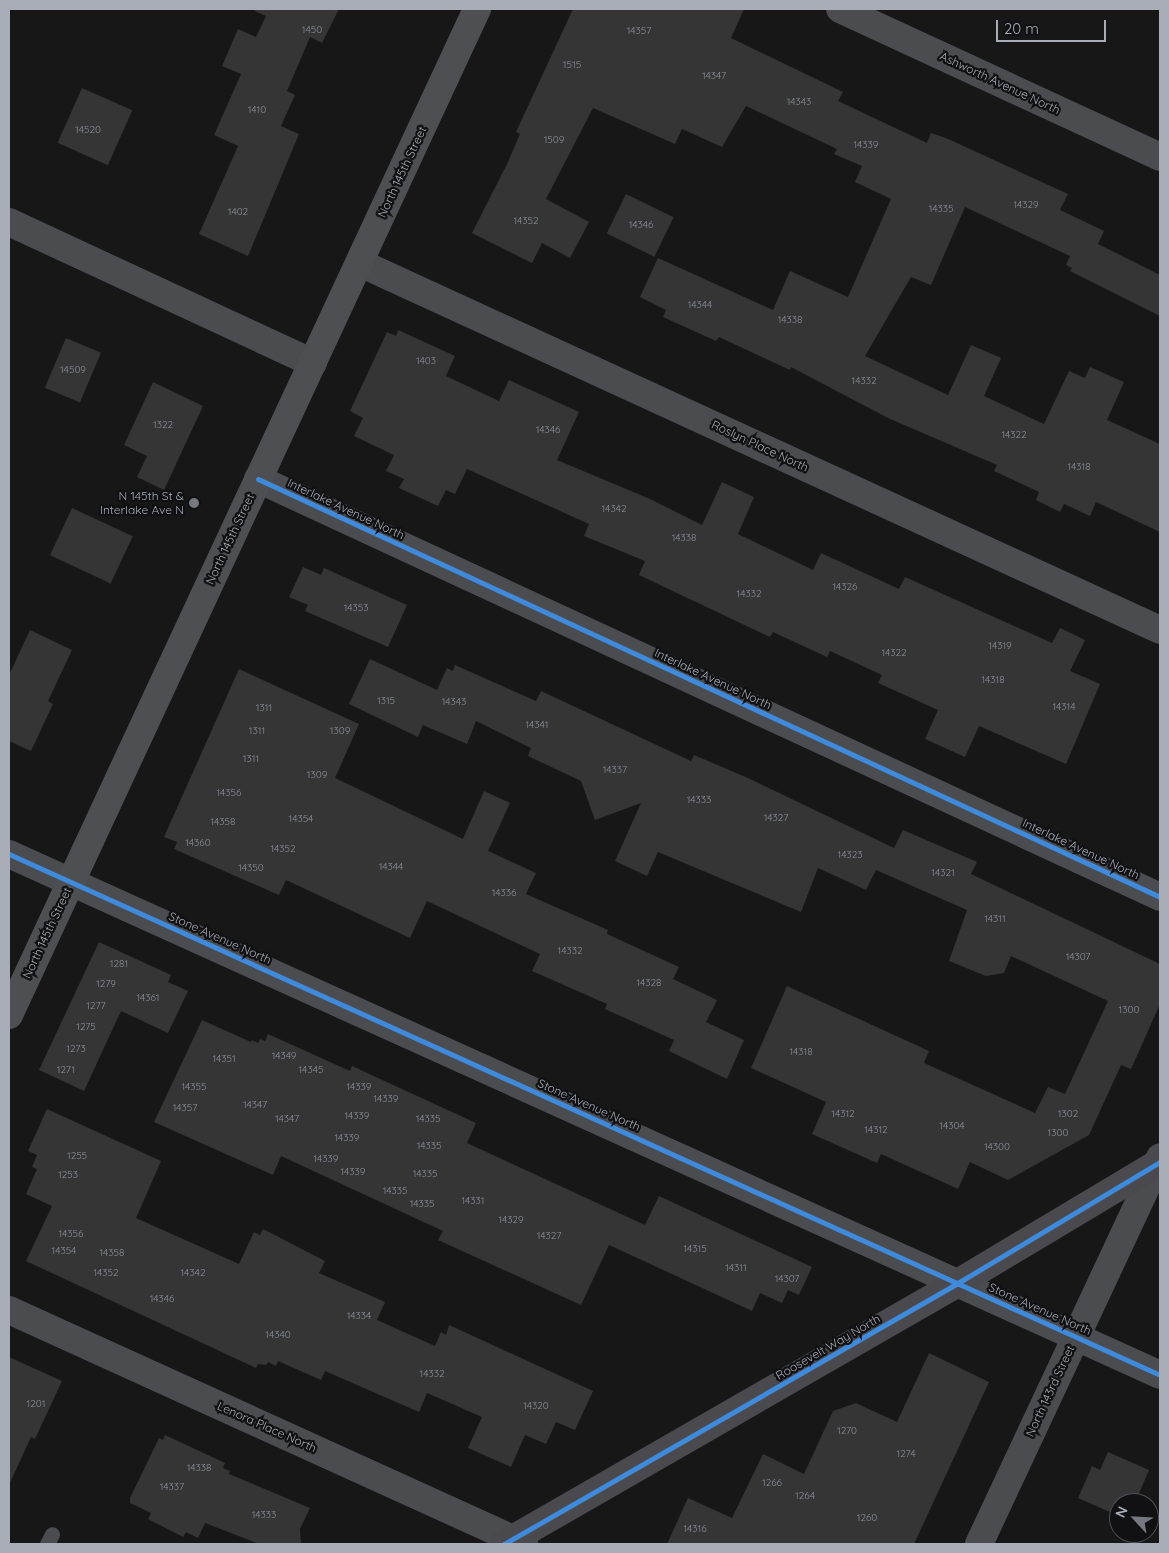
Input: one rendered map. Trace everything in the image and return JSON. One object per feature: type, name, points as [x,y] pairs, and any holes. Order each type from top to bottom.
[{"type":"main road","name":"North 145th Street","points":[[9,1015],[477,9]]},
{"type":"street","name":"Ashworth Avenue North","points":[[840,9],[1160,157]]},
{"type":"street","points":[[9,222],[313,363]]},
{"type":"street","name":"Roslyn Place North","points":[[360,263],[1160,630]]},
{"type":"street","name":"Interlake Avenue North","points":[[258,479],[1160,897]]},
{"type":"street","name":"Stone Avenue North","points":[[9,854],[1160,1375]]},
{"type":"street","name":"Roosevelt Way North","points":[[514,1542],[958,1283],[1159,1161]]},
{"type":"street","name":"North 143rd Street","points":[[979,1544],[1075,1336],[1159,1161]]},
{"type":"street","name":"Lenora Place North","points":[[9,1310],[514,1542]]},
{"type":"building","points":[[251,9],[339,9],[322,43],[310,37],[287,91],[295,95],[281,126],[299,134],[248,256],[199,234],[238,146],[214,135],[241,74],[222,66],[238,29],[256,37],[266,16]]},
{"type":"building","points":[[573,9],[744,9],[731,38],[843,92],[838,101],[927,143],[931,133],[946,138],[1068,194],[1060,210],[1104,231],[1098,244],[1160,275],[1160,316],[1070,271],[1072,268],[1066,265],[1070,256],[965,207],[931,285],[911,277],[865,356],[948,395],[971,345],[1001,358],[984,396],[1044,424],[1069,371],[1085,378],[1090,367],[1124,382],[1107,420],[1160,444],[1160,532],[1096,502],[1090,516],[1064,504],[1060,512],[1036,500],[1039,492],[994,471],[997,465],[888,418],[791,367],[790,370],[719,337],[716,341],[663,317],[666,310],[640,297],[658,258],[773,310],[790,271],[848,297],[891,199],[855,182],[862,166],[834,154],[837,149],[746,106],[722,147],[682,129],[675,144],[593,108],[546,199],[589,222],[570,258],[542,243],[532,263],[472,233],[507,164],[520,134],[516,132]]},
{"type":"building","points":[[82,88],[132,110],[108,165],[58,143]]},
{"type":"building","points":[[626,194],[674,217],[654,257],[607,234]]},
{"type":"building","points":[[398,330],[455,356],[446,376],[499,401],[509,380],[579,412],[557,460],[650,499],[702,525],[722,482],[754,497],[738,534],[813,570],[821,553],[899,589],[905,577],[1052,643],[1060,628],[1085,640],[1070,671],[1100,684],[1066,764],[979,726],[965,757],[925,739],[938,710],[878,683],[882,675],[830,651],[827,657],[773,632],[770,637],[639,575],[645,561],[584,536],[589,524],[467,469],[455,494],[446,490],[438,506],[399,488],[404,479],[386,471],[394,455],[354,436],[363,418],[350,411],[387,332],[396,336]]},
{"type":"building","points":[[66,338],[101,353],[80,403],[45,388]]},
{"type":"building","points":[[153,382],[203,406],[164,490],[137,477],[147,456],[124,445]]},
{"type":"building","points":[[72,508],[133,536],[111,583],[50,555]]},
{"type":"building","points":[[303,567],[321,575],[324,568],[407,605],[388,647],[305,611],[308,605],[289,597]]},
{"type":"building","points":[[30,630],[72,650],[48,701],[53,704],[31,751],[9,741],[9,675]]},
{"type":"building","points":[[370,659],[437,690],[447,668],[453,671],[455,665],[536,701],[541,691],[691,761],[694,755],[748,778],[894,848],[903,830],[977,862],[971,874],[1160,964],[1160,1004],[1131,1069],[1121,1065],[1089,1135],[1008,1180],[970,1162],[958,1189],[881,1154],[877,1163],[812,1134],[826,1102],[751,1068],[787,986],[929,1051],[924,1063],[1035,1113],[1048,1087],[1065,1094],[1108,1001],[1011,956],[1004,973],[986,976],[949,961],[967,910],[876,870],[866,890],[818,868],[801,912],[658,852],[647,876],[615,861],[641,803],[595,820],[581,781],[528,756],[531,748],[476,721],[467,744],[423,725],[418,737],[349,704]]},
{"type":"building","points":[[239,669],[359,724],[335,778],[463,839],[484,791],[510,803],[488,851],[536,873],[526,894],[608,930],[607,934],[679,967],[673,979],[717,1000],[706,1022],[744,1040],[727,1079],[669,1051],[674,1040],[605,1009],[607,1004],[532,971],[540,954],[427,901],[410,938],[286,880],[279,895],[174,849],[177,842],[164,837]]},
{"type":"building","points":[[99,942],[171,975],[168,982],[188,991],[168,1033],[121,1011],[84,1091],[39,1070]]},
{"type":"building","points":[[202,1020],[251,1042],[252,1040],[258,1043],[260,1039],[265,1041],[268,1034],[350,1071],[352,1066],[476,1123],[467,1143],[645,1225],[659,1196],[812,1267],[799,1295],[788,1290],[782,1303],[760,1293],[752,1311],[609,1245],[581,1305],[438,1240],[443,1231],[281,1156],[273,1175],[154,1122]]},
{"type":"building","points":[[47,1109],[161,1161],[136,1218],[239,1264],[254,1232],[260,1235],[263,1229],[325,1261],[319,1273],[385,1302],[377,1320],[435,1346],[441,1332],[446,1335],[449,1325],[593,1391],[575,1430],[556,1422],[546,1444],[525,1435],[511,1467],[468,1448],[482,1417],[427,1393],[419,1412],[325,1371],[321,1380],[278,1361],[276,1366],[268,1362],[266,1365],[258,1364],[256,1368],[26,1261],[52,1206],[26,1194],[37,1169],[32,1167],[37,1155],[28,1151]]},
{"type":"building","points":[[929,1353],[989,1382],[914,1544],[667,1544],[688,1498],[732,1518],[763,1454],[804,1474],[833,1411],[856,1403],[897,1422]]},
{"type":"building","points":[[9,1357],[62,1381],[35,1439],[31,1437],[9,1485]]},
{"type":"building","points":[[165,1435],[225,1463],[223,1468],[230,1471],[229,1474],[310,1508],[300,1529],[301,1544],[259,1544],[205,1523],[198,1538],[186,1532],[183,1537],[148,1519],[151,1513],[130,1503],[130,1498],[159,1438],[163,1440]]},
{"type":"building","points":[[1108,1452],[1149,1470],[1139,1493],[1109,1493],[1109,1512],[1078,1498],[1092,1466],[1100,1470]]},
{"type":"cycle path","points":[[258,479],[1160,897]]},
{"type":"cycle path","points":[[9,854],[1160,1375]]},
{"type":"cycle path","points":[[504,1544],[951,1287],[1160,1162]]},
{"type":"place","name":"N 145th St & Interlake Ave N","points":[[194,503]]}]
